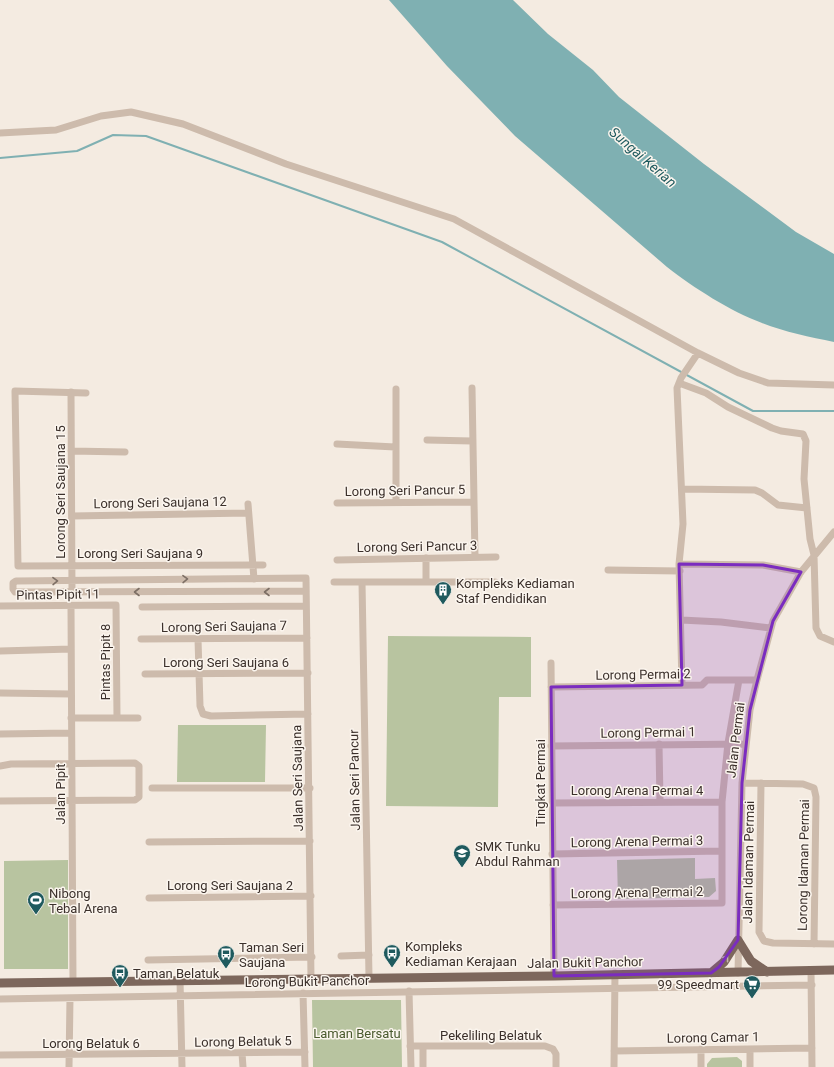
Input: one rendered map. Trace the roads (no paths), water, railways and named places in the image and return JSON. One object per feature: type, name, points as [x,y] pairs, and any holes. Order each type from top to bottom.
[{"type":"main road","points":[[711,973],[724,962],[738,940],[750,962],[767,972]]},
{"type":"main road","name":"Jalan Bukit Panchor","points":[[0,983],[370,977],[554,976],[615,973],[738,973],[834,970]]},
{"type":"street","points":[[0,133],[56,130],[101,116],[131,112],[183,124],[286,164],[454,219],[696,356],[768,383],[834,385]]},
{"type":"street","points":[[682,685],[679,567],[683,524],[678,388],[680,381],[696,356]]},
{"type":"street","points":[[680,381],[706,393],[728,407],[772,428],[781,431],[803,434],[806,441],[804,479],[810,539],[814,555],[816,628],[820,636],[834,642]]},
{"type":"street","points":[[472,388],[475,557]]},
{"type":"street","points":[[396,389],[396,502]]},
{"type":"street","name":"Lorong Seri Saujana 9","points":[[71,392],[15,391],[18,566],[263,565]]},
{"type":"street","points":[[71,392],[86,393]]},
{"type":"street","name":"Lorong Seri Saujana 15","points":[[71,392],[72,592]]},
{"type":"street","points":[[427,440],[472,441]]},
{"type":"street","points":[[337,444],[395,447]]},
{"type":"street","points":[[71,451],[124,452]]},
{"type":"street","points":[[682,489],[754,490],[762,493],[778,506],[807,508]]},
{"type":"street","name":"Lorong Seri Pancur 5","points":[[337,503],[474,502]]},
{"type":"street","points":[[248,504],[254,579],[72,580],[14,582],[13,590],[15,592],[306,592]]},
{"type":"street","name":"Lorong Seri Saujana 12","points":[[72,516],[248,513]]},
{"type":"street","name":"Jalan Permai","points":[[738,973],[742,783],[746,744],[757,680],[773,621],[801,572],[834,532]]},
{"type":"street","name":"Lorong Seri Pancur 3","points":[[338,560],[496,557]]},
{"type":"street","points":[[426,558],[426,582]]},
{"type":"street","points":[[608,570],[763,565],[801,572]]},
{"type":"street","name":"Jalan Seri Saujana","points":[[254,579],[306,578],[310,788],[311,978]]},
{"type":"street","points":[[334,582],[495,582]]},
{"type":"street","name":"Jalan Seri Pancur","points":[[362,582],[370,977]]},
{"type":"street","name":"Pintas Pipit 11","points":[[0,606],[116,605]]},
{"type":"street","name":"Pintas Pipit 8","points":[[116,605],[117,718]]},
{"type":"street","name":"Jalan Pipit","points":[[71,606],[73,982]]},
{"type":"street","points":[[142,607],[306,606]]},
{"type":"street","points":[[681,620],[721,622],[770,628]]},
{"type":"street","name":"Lorong Seri Saujana 7","points":[[141,639],[307,638]]},
{"type":"street","points":[[198,639],[200,706],[203,714],[211,716],[308,714]]},
{"type":"street","points":[[0,651],[71,648]]},
{"type":"street","name":"Tingkat Permai","points":[[551,663],[554,976]]},
{"type":"street","name":"Lorong Seri Saujana 6","points":[[145,674],[308,673]]},
{"type":"street","name":"Lorong Permai 2","points":[[551,687],[702,685],[707,680],[757,680]]},
{"type":"street","points":[[722,851],[722,802],[728,744],[739,680]]},
{"type":"street","points":[[0,692],[71,694]]},
{"type":"street","points":[[71,718],[138,718]]},
{"type":"street","points":[[0,734],[72,734]]},
{"type":"street","points":[[659,744],[660,802]]},
{"type":"street","name":"Lorong Permai 1","points":[[551,746],[746,744]]},
{"type":"street","points":[[0,766],[11,764],[135,763],[139,766],[139,797],[135,800],[0,801]]},
{"type":"street","points":[[742,783],[761,783]]},
{"type":"street","name":"Lorong Idaman Permai","points":[[761,783],[803,784],[814,788],[816,797],[814,944]]},
{"type":"street","name":"Jalan Idaman Permai","points":[[761,783],[759,932],[764,941],[773,943],[834,944]]},
{"type":"street","points":[[152,788],[310,788]]},
{"type":"street","name":"Lorong Arena Permai 4","points":[[552,802],[722,802]]},
{"type":"street","points":[[148,842],[310,841]]},
{"type":"street","name":"Lorong Arena Permai 3","points":[[552,854],[722,851]]},
{"type":"street","name":"Lorong Arena Permai 2","points":[[553,905],[722,903],[722,851]]},
{"type":"street","name":"Lorong Seri Saujana 2","points":[[149,898],[311,896]]},
{"type":"street","points":[[341,956],[369,956]]},
{"type":"street","points":[[148,960],[312,957]]},
{"type":"street","points":[[812,970],[812,1067]]},
{"type":"street","points":[[614,1067],[615,973]]},
{"type":"street","points":[[180,980],[182,1067]]},
{"type":"street","name":"Jalan Bukit Panchor","points":[[615,988],[812,985]]},
{"type":"street","name":"Lorong Bukit Panchor","points":[[0,999],[615,988]]},
{"type":"street","points":[[409,991],[411,1067]]},
{"type":"street","points":[[303,993],[305,1067]]},
{"type":"street","points":[[69,1067],[70,998]]},
{"type":"street","name":"Pekeliling Belatuk","points":[[410,1046],[545,1046],[553,1049],[556,1054],[556,1067]]},
{"type":"street","points":[[423,1046],[423,1067]]},
{"type":"street","name":"Lorong Camar 1","points":[[614,1051],[812,1048]]},
{"type":"street","points":[[701,1049],[701,1067]]},
{"type":"street","points":[[750,1049],[750,1067]]},
{"type":"street","name":"Lorong Belatuk 5","points":[[181,1054],[305,1052]]},
{"type":"street","points":[[242,1053],[243,1067]]},
{"type":"street","name":"Lorong Belatuk 6","points":[[0,1055],[181,1054]]},
{"type":"water","name":"Sungai Kerian","points":[[389,0],[513,0],[548,34],[593,70],[619,97],[704,164],[796,232],[834,254],[834,342],[789,332],[750,318],[713,298],[667,267],[515,136],[447,66]]},
{"type":"waterway","points":[[0,158],[77,151],[113,135],[146,136],[442,242],[753,411],[834,411]]},
{"type":"place","name":"Kompleks Kediaman Staf Pendidikan","points":[[443,605]]},
{"type":"place","name":"SMK Tunku Abdul Rahman","points":[[462,868]]},
{"type":"place","name":"Nibong Tebal Arena","points":[[36,915]]},
{"type":"place","name":"Kompleks Kediaman Kerajaan","points":[[392,968]]},
{"type":"place","name":"Taman Seri Saujana","points":[[226,969]]},
{"type":"place","name":"Taman Belatuk","points":[[120,988]]},
{"type":"place","name":"99 Speedmart","points":[[752,999]]},
{"type":"park label","name":"Laman Bersatu","points":[[357,1033]]}]
